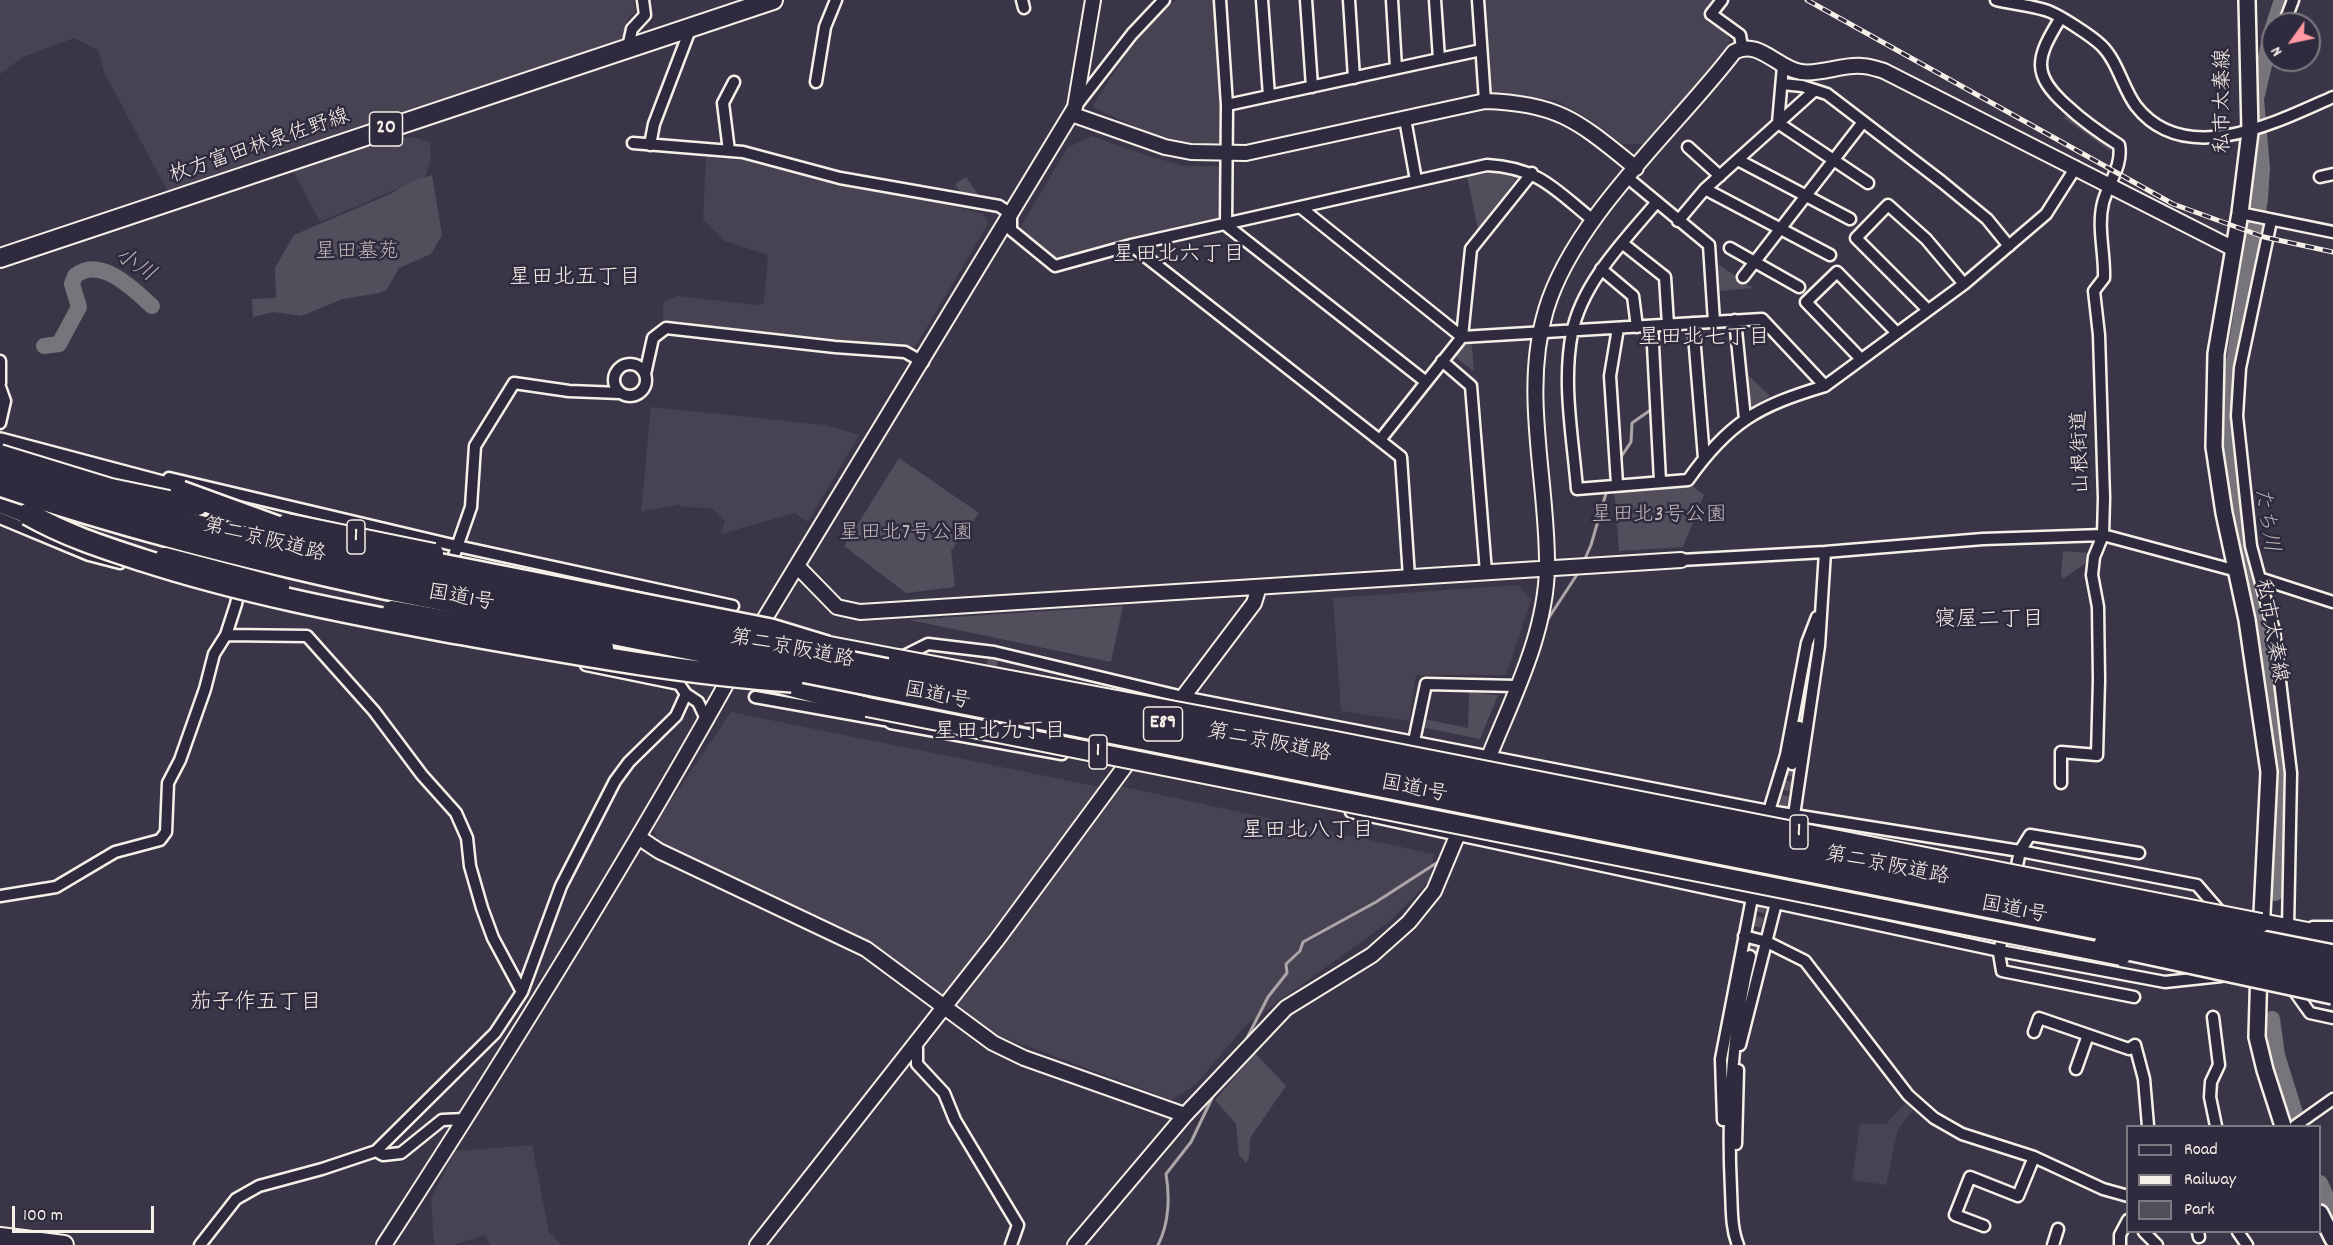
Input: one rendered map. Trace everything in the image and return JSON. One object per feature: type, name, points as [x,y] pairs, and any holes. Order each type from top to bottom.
[{"type":"highway","points":[[0,444],[181,492],[310,539],[771,630],[799,637],[895,673]]},
{"type":"highway","name":"第二京阪道路","points":[[0,466],[136,509],[287,549],[1751,850],[2333,975]]},
{"type":"highway","name":"第二京阪道路","points":[[0,485],[141,529],[259,561],[895,673]]},
{"type":"highway","points":[[28,514],[63,534],[190,576],[344,612],[620,661],[744,678],[895,673]]},
{"type":"highway","points":[[1751,850],[1864,851],[2333,949]]},
{"type":"highway","points":[[1751,850],[1882,896],[2333,993]]},
{"type":"highway","name":"第二京阪道路","points":[[1751,850],[2333,956]]},
{"type":"main road","name":"枚方富田林泉佐野線","points":[[0,258],[773,0]]},
{"type":"main road","name":"私市太秦線","points":[[2247,0],[2256,130],[2243,214],[2232,248],[2216,354],[2214,447],[2224,513],[2251,644],[2269,772],[2258,1037],[2265,1070],[2283,1125]]},
{"type":"main road","name":"国道1号","points":[[0,454],[111,488],[395,545],[589,588],[713,619],[895,673],[1408,748],[1570,788],[2292,928],[2333,938]]},
{"type":"main road","name":"国道1号","points":[[0,502],[112,543],[319,597],[692,663],[867,707],[2333,998]]},
{"type":"main road","points":[[2321,1217],[2333,1239]]},
{"type":"main road","points":[[0,1237],[64,1245]]},
{"type":"street","points":[[628,47],[632,29],[645,15],[643,0]]},
{"type":"street","points":[[816,82],[825,27],[836,0]]},
{"type":"street","points":[[1073,111],[1093,0]]},
{"type":"street","points":[[384,1245],[465,1119],[638,837],[707,721],[733,672],[923,362],[1073,111],[1132,34],[1164,0]]},
{"type":"street","points":[[1220,0],[1227,105],[1226,225]]},
{"type":"street","points":[[1262,0],[1269,96]]},
{"type":"street","points":[[1306,0],[1312,87]]},
{"type":"street","points":[[1349,0],[1354,78]]},
{"type":"street","points":[[1392,0],[1396,68]]},
{"type":"street","points":[[1435,0],[1439,59]]},
{"type":"street","points":[[1478,0],[1485,101]]},
{"type":"street","points":[[1722,0],[1711,14],[1740,34],[1742,47]]},
{"type":"street","points":[[1996,0],[2048,10],[2103,47],[2135,105],[2151,121],[2182,134],[2215,137],[2256,130],[2333,97]]},
{"type":"street","points":[[2060,19],[2043,51],[2041,71],[2045,86],[2087,125],[2119,145],[2121,156],[2111,184]]},
{"type":"street","points":[[650,145],[654,124],[691,27]]},
{"type":"street","points":[[1075,1245],[1185,1115],[1287,1008],[1372,955],[1409,922],[1434,891],[1459,835],[1539,623],[1547,568],[1536,397],[1541,333],[1546,310],[1567,257],[1632,173],[1734,52],[1742,47],[1753,48],[1783,66],[1801,72],[1861,66],[1884,71],[2006,135],[2111,184],[2232,248]]},
{"type":"street","points":[[1227,105],[1481,50]]},
{"type":"street","points":[[1778,123],[1783,66]]},
{"type":"street","points":[[729,151],[723,103],[734,82]]},
{"type":"street","points":[[1782,84],[1827,94],[1987,219],[2009,246]]},
{"type":"street","points":[[1678,221],[1705,189],[1815,90]]},
{"type":"street","points":[[1073,111],[1165,147],[1191,152],[1228,153],[1278,147],[1485,101],[1538,105],[1569,117],[1632,173],[1656,203],[1709,245],[1714,322]]},
{"type":"street","points":[[1405,119],[1416,180]]},
{"type":"street","points":[[1743,277],[1863,122]]},
{"type":"street","points":[[1778,123],[1868,183]]},
{"type":"street","points":[[633,143],[754,154],[840,178],[999,206],[1011,214]]},
{"type":"street","points":[[1688,147],[1720,176]]},
{"type":"street","points":[[1738,160],[1850,219]]},
{"type":"street","points":[[1011,214],[1011,230],[1055,266],[1131,245],[1487,165],[1514,166],[1532,173],[1594,221]]},
{"type":"street","points":[[1656,203],[1601,269],[1572,332],[1568,381],[1577,489],[1688,480],[1704,458],[1745,419],[1777,401],[1825,386],[1964,284],[2046,214],[2076,167]]},
{"type":"street","points":[[1380,440],[1462,337],[1471,249],[1532,173]]},
{"type":"street","points":[[2320,177],[2333,174]]},
{"type":"street","name":"山根街道","points":[[2061,783],[2061,752],[2097,755],[2100,680],[2098,607],[2092,575],[2094,557],[2103,535],[2099,358],[2094,291],[2104,278],[2100,223],[2103,203],[2111,184]]},
{"type":"street","points":[[1705,189],[1830,255]]},
{"type":"street","points":[[1928,310],[1856,238],[1888,205],[1926,239],[1964,284]]},
{"type":"street","points":[[1300,207],[1462,337],[1762,319],[1825,386]]},
{"type":"street","points":[[2243,214],[2333,232]]},
{"type":"street","points":[[2267,220],[2240,369],[2236,416],[2251,546],[2262,579],[2274,631],[2291,773],[2292,928],[2333,927]]},
{"type":"street","points":[[1226,225],[1426,382]]},
{"type":"street","points":[[1622,243],[1665,277],[1668,325]]},
{"type":"street","points":[[1131,245],[1401,457],[1409,577]]},
{"type":"street","points":[[1730,248],[1799,286]]},
{"type":"street","points":[[1601,269],[1633,296],[1636,327]]},
{"type":"street","points":[[1861,360],[1806,302],[1838,272],[1897,333]]},
{"type":"street","points":[[1735,320],[1745,419]]},
{"type":"street","points":[[1693,323],[1704,458]]},
{"type":"street","points":[[1652,326],[1660,482]]},
{"type":"street","points":[[426,633],[471,507],[475,446],[514,383],[569,391],[620,393],[630,397],[640,393],[645,385],[645,374],[653,338],[666,328],[835,347],[905,352],[923,362]]},
{"type":"street","points":[[1617,484],[1610,376],[1618,328]]},
{"type":"street","points":[[0,361],[0,385],[5,401],[0,423]]},
{"type":"street","points":[[1442,362],[1471,386],[1486,572]]},
{"type":"street","points":[[620,393],[613,379],[622,366],[633,364],[645,374]]},
{"type":"street","points":[[0,435],[258,501],[733,606]]},
{"type":"street","points":[[0,896],[56,887],[115,852],[160,840],[166,832],[168,783],[180,760],[214,654],[226,635],[238,596],[258,501]]},
{"type":"street","points":[[0,518],[89,555],[330,619],[426,633],[679,684],[686,694],[698,702],[707,721]]},
{"type":"street","points":[[797,566],[837,607],[854,612],[1825,552],[1983,539],[2103,535],[2237,571]]},
{"type":"street","points":[[1794,815],[1819,646],[1825,552]]},
{"type":"street","points":[[576,570],[589,588]]},
{"type":"street","points":[[2262,579],[2333,602]]},
{"type":"street","points":[[1183,697],[1254,603],[1259,587]]},
{"type":"street","points":[[1792,764],[1820,608]]},
{"type":"street","points":[[1769,811],[1786,755],[1807,643],[1820,608]]},
{"type":"street","points":[[226,635],[308,636],[374,711],[422,776],[456,813],[467,838],[470,866],[493,938],[522,992]]},
{"type":"street","points":[[895,673],[928,644],[972,650],[1183,697],[1392,737],[1408,748],[1489,756],[1769,811],[2020,851],[2198,885],[2223,915]]},
{"type":"street","points":[[1408,748],[1426,684],[1516,686]]},
{"type":"street","points":[[200,1245],[236,1199],[259,1186],[376,1151],[495,1033],[522,992],[561,886],[615,781],[629,762],[676,716],[686,694]]},
{"type":"street","points":[[755,697],[851,716],[886,720],[978,741],[1126,765],[2000,951],[2165,982],[2221,976]]},
{"type":"street","points":[[867,707],[886,720]]},
{"type":"street","points":[[1392,737],[1408,748]]},
{"type":"street","points":[[756,1245],[914,1045],[1126,765]]},
{"type":"street","points":[[1570,788],[1622,793],[1648,788]]},
{"type":"street","points":[[2134,997],[2002,971],[1998,962],[2020,851],[2031,834],[2139,853]]},
{"type":"street","points":[[638,837],[659,851],[866,949],[993,1043],[1024,1058],[1185,1115]]},
{"type":"street","points":[[1731,1177],[1724,1133],[1721,1059],[1752,898]]},
{"type":"street","points":[[1731,1177],[1738,1130],[1737,1060],[1753,988],[1776,903]]},
{"type":"street","points":[[1744,936],[1767,942],[1805,961],[1922,1109],[1962,1134],[2034,1157],[2103,1189],[2126,1196]]},
{"type":"street","points":[[1738,1245],[1734,1235],[1731,1177],[1731,1061],[1750,956]]},
{"type":"street","points":[[2295,992],[2310,1013],[2333,1018]]},
{"type":"street","points":[[2213,1017],[2219,1065],[2211,1082],[2210,1097],[2216,1125]]},
{"type":"street","points":[[2034,1032],[2039,1018],[2129,1049],[2135,1046],[2144,1078],[2148,1125]]},
{"type":"street","points":[[2076,1069],[2088,1035]]},
{"type":"street","points":[[914,1045],[917,1048],[916,1064],[944,1093],[955,1120],[1018,1225],[1011,1245]]},
{"type":"street","points":[[2296,1125],[2333,1099]]},
{"type":"street","points":[[376,1151],[383,1155],[401,1153],[442,1120],[465,1119]]},
{"type":"street","points":[[1984,1226],[1955,1215],[1970,1177],[2018,1196],[2034,1157]]},
{"type":"street","points":[[2120,1245],[2120,1235],[2126,1222]]},
{"type":"street","points":[[2053,1245],[2058,1229]]},
{"type":"street","points":[[2145,1233],[2157,1245]]},
{"type":"shaded area","points":[[0,0],[634,0],[636,12],[628,18],[620,42],[169,194],[104,72],[98,50],[74,38],[23,57],[0,74]]},
{"type":"shaded area","points":[[1176,0],[1216,0],[1225,137],[1221,144],[1183,142],[1147,132],[1092,107],[1137,37]]},
{"type":"shaded area","points":[[1483,0],[1716,0],[1703,17],[1727,34],[1730,42],[1648,144],[1622,144],[1592,121],[1556,100],[1493,94],[1488,88]]},
{"type":"shaded area","points":[[1092,136],[1148,156],[1185,166],[1220,166],[1225,172],[1223,216],[1220,223],[1055,263],[1018,232],[1067,148]]},
{"type":"shaded area","points":[[381,137],[417,138],[430,142],[431,159],[425,177],[320,222],[292,168]]},
{"type":"shaded area","points":[[706,157],[766,162],[777,169],[937,202],[984,214],[988,224],[915,347],[663,323],[663,302],[677,296],[757,305],[764,303],[768,255],[725,241],[703,220]]},
{"type":"shaded area","points":[[651,407],[825,425],[859,435],[808,522],[795,513],[721,534],[725,521],[711,508],[681,507],[680,504],[641,512]]},
{"type":"shaded area","points":[[1518,585],[1531,600],[1506,675],[1416,675],[1409,721],[1341,711],[1333,598]]},
{"type":"shaded area","points":[[731,712],[1100,787],[942,997],[873,945],[659,844],[653,827]]},
{"type":"shaded area","points":[[1120,786],[1434,854],[1429,881],[1390,921],[1246,1025],[1195,1085],[1172,1100],[995,1034],[953,1004]]},
{"type":"shaded area","points":[[1908,1100],[1915,1107],[1898,1129],[1886,1185],[1852,1180],[1860,1124],[1886,1124]]},
{"type":"shaded area","points":[[532,1145],[549,1232],[562,1245],[490,1245],[485,1235],[453,1245],[434,1245],[431,1198],[455,1151]]},
{"type":"green space","points":[[2067,113],[2111,149],[2110,151],[2064,118]]},
{"type":"green space","points":[[1494,172],[1520,174],[1478,229],[1467,177]]},
{"type":"green space","name":"星田墓苑","points":[[432,175],[442,235],[431,254],[399,268],[387,289],[380,293],[343,299],[301,316],[274,312],[253,317],[252,299],[276,298],[275,268],[294,235],[390,194],[412,181]]},
{"type":"green space","points":[[966,177],[980,197],[961,193],[955,184]]},
{"type":"green space","points":[[1716,263],[1753,288],[1718,291]]},
{"type":"green space","points":[[1471,338],[1474,371],[1457,359],[1456,355]]},
{"type":"green space","points":[[1746,373],[1770,396],[1753,406],[1749,403]]},
{"type":"green space","name":"星田北7号公園","points":[[899,458],[979,513],[951,551],[955,587],[906,593],[844,546]]},
{"type":"green space","name":"星田北3号公園","points":[[1690,484],[1704,495],[1683,547],[1619,551],[1614,490]]},
{"type":"green space","points":[[2063,551],[2090,553],[2090,560],[2064,578],[2061,576]]},
{"type":"green space","points":[[1123,606],[1111,662],[910,620]]},
{"type":"green space","points":[[1469,692],[1498,695],[1480,739],[1421,727],[1424,719],[1468,728]]},
{"type":"green space","points":[[1255,1053],[1286,1086],[1250,1138],[1249,1158],[1246,1163],[1239,1155],[1236,1124],[1215,1100]]},
{"type":"waterway","points":[[2278,12],[2282,0]]},
{"type":"waterway","name":"たち川","points":[[2262,72],[2256,99],[2262,168],[2260,199],[2231,380],[2229,421],[2237,498],[2275,719],[2279,817],[2275,893]]},
{"type":"waterway","name":"小川","points":[[44,346],[59,344],[79,307],[72,284],[75,276],[85,271],[95,269],[116,277],[152,306]]},
{"type":"waterway","points":[[1619,460],[1631,442],[1632,423],[1652,409]]},
{"type":"waterway","points":[[1584,561],[1607,490]]},
{"type":"waterway","points":[[1546,622],[1580,570]]},
{"type":"waterway","points":[[1245,1042],[1268,997],[1287,973],[1286,964],[1300,951],[1303,942],[1376,902],[1438,862],[1442,855]]},
{"type":"waterway","name":"たち川","points":[[2272,1019],[2277,1055],[2299,1125]]},
{"type":"waterway","points":[[1158,1245],[1168,1210],[1166,1174],[1191,1142],[1215,1092]]},
{"type":"waterway","name":"たち川","points":[[2321,1185],[2333,1212]]},
{"type":"tunnel","points":[[989,681],[994,652]]},
{"type":"tunnel","points":[[1780,820],[1792,764]]},
{"type":"tunnel","points":[[1750,956],[1771,861]]},
{"type":"railway","points":[[1807,0],[2173,204],[2264,237],[2333,252]]},
{"type":"district","name":"星田北六丁目","points":[[1179,257]]},
{"type":"district","name":"星田北五丁目","points":[[575,280]]},
{"type":"district","name":"星田北七丁目","points":[[1704,340]]},
{"type":"district","name":"寝屋二丁目","points":[[1989,622]]},
{"type":"district","name":"星田北九丁目","points":[[1000,734]]},
{"type":"district","name":"星田北八丁目","points":[[1308,833]]},
{"type":"district","name":"茄子作五丁目","points":[[256,1005]]}]
